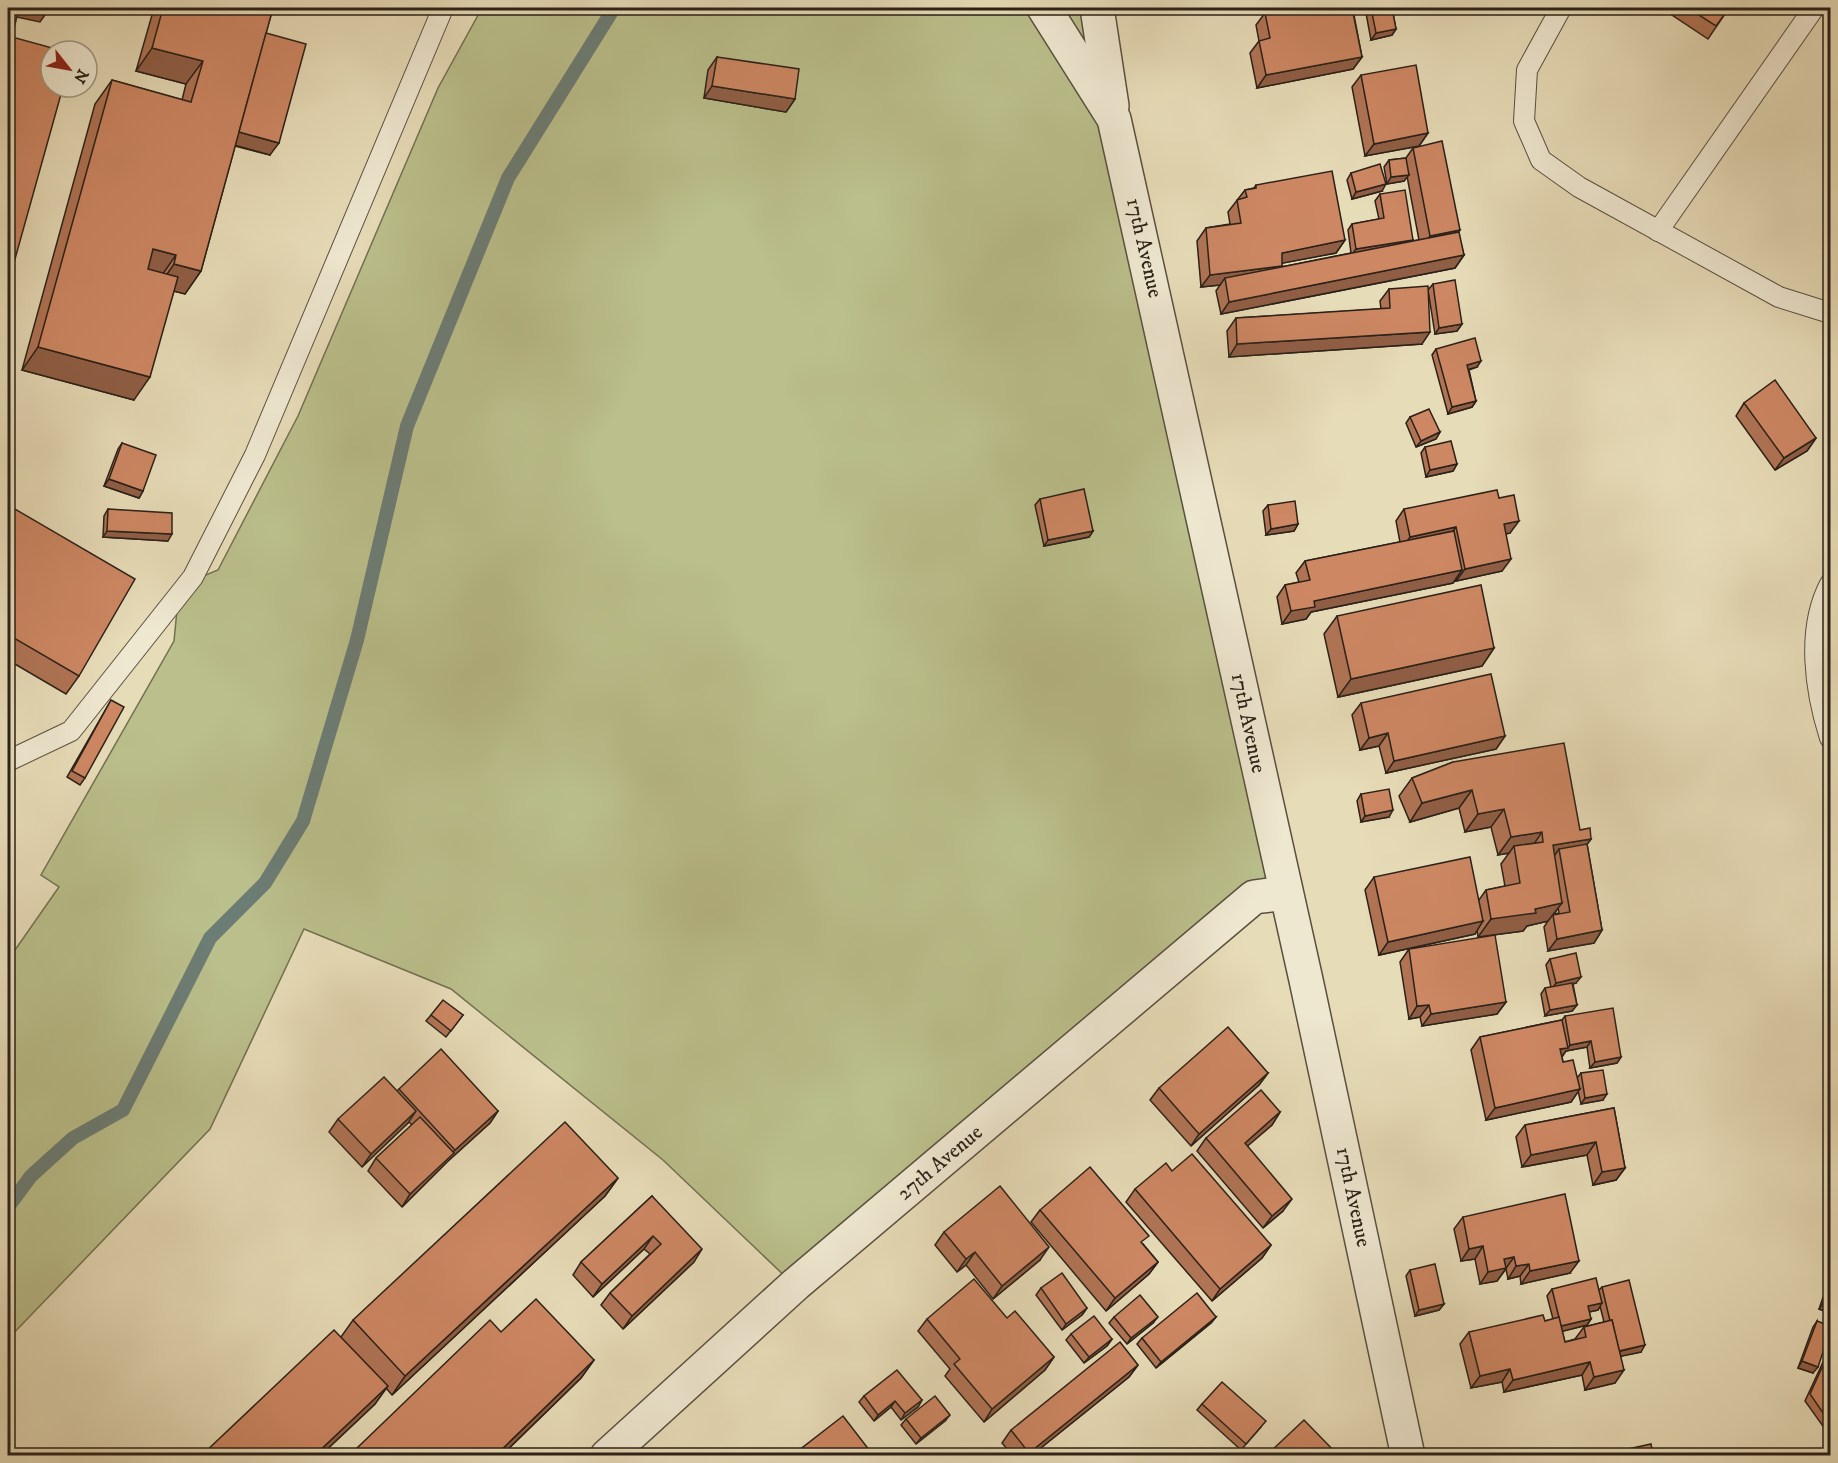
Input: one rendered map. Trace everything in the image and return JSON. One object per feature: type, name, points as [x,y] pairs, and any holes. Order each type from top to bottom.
[{"type":"street","name":"17th Avenue","points":[[1044,8],[1114,119],[1408,1455]]},
{"type":"street","points":[[1097,8],[1114,119]]},
{"type":"street","name":"27th Avenue","points":[[608,1455],[796,1284],[1254,897],[1286,893]]},
{"type":"lane","points":[[8,761],[71,731],[193,577],[255,455],[443,8]]},
{"type":"lane","points":[[1561,8],[1527,70],[1524,121],[1542,159],[1579,187],[1779,297],[1830,313]]},
{"type":"lane","points":[[1658,231],[1814,8]]},
{"type":"lane","points":[[1830,584],[1816,637],[1821,709],[1830,738]]},
{"type":"green space","points":[[482,8],[1094,8],[1281,889],[792,1283],[663,1160],[451,989],[304,929],[210,1129],[8,1339],[8,960],[59,887],[41,875],[174,641],[177,610],[196,579],[218,570],[298,416],[438,88]]},
{"type":"building","points":[[8,8],[19,8],[12,37],[39,44],[39,99],[60,99],[8,284]]},
{"type":"building","points":[[19,8],[46,8],[45,15],[19,10]]},
{"type":"building","points":[[163,8],[273,8],[201,271],[174,264],[176,255],[153,249],[148,269],[178,277],[150,377],[38,347],[112,80],[191,102],[203,61],[152,48]]},
{"type":"building","points":[[1292,8],[1352,8],[1362,57],[1266,75],[1259,41],[1270,38],[1265,13]]},
{"type":"building","points":[[1371,8],[1392,8],[1396,29],[1376,33]]},
{"type":"building","points":[[1688,8],[1729,8],[1716,26]]},
{"type":"building","points":[[266,33],[306,44],[279,143],[239,132]]},
{"type":"building","points":[[717,57],[799,69],[795,99],[712,86]]},
{"type":"building","points":[[1416,65],[1428,133],[1374,144],[1361,75]]},
{"type":"building","points":[[1442,141],[1460,230],[1430,236],[1413,148]]},
{"type":"building","points":[[1406,158],[1409,175],[1391,177],[1389,160]]},
{"type":"building","points":[[1380,164],[1386,184],[1356,192],[1351,173]]},
{"type":"building","points":[[1332,171],[1345,240],[1282,253],[1282,266],[1210,275],[1206,228],[1241,223],[1237,200],[1247,197],[1245,190],[1256,188],[1256,185]]},
{"type":"building","points":[[1405,190],[1413,240],[1356,249],[1352,224],[1384,218],[1380,194]]},
{"type":"building","points":[[1459,232],[1464,255],[1229,302],[1225,278]]},
{"type":"building","points":[[1455,280],[1462,324],[1439,328],[1433,284]]},
{"type":"building","points":[[1428,286],[1430,332],[1237,344],[1236,318],[1390,308],[1389,289]]},
{"type":"building","points":[[1475,338],[1481,361],[1467,365],[1476,401],[1452,407],[1436,349]]},
{"type":"building","points":[[1775,380],[1816,438],[1784,458],[1744,403]]},
{"type":"building","points":[[1429,409],[1440,432],[1421,441],[1410,417]]},
{"type":"building","points":[[1451,441],[1457,464],[1430,470],[1425,447]]},
{"type":"building","points":[[122,443],[156,455],[143,491],[109,479]]},
{"type":"building","points":[[1084,489],[1093,531],[1048,540],[1040,499]]},
{"type":"building","points":[[1497,490],[1499,498],[1514,495],[1519,521],[1504,524],[1511,559],[1465,569],[1456,527],[1410,537],[1404,509]]},
{"type":"building","points":[[1295,501],[1298,524],[1271,529],[1268,505]]},
{"type":"building","points":[[8,505],[135,579],[79,676],[9,635],[8,638]]},
{"type":"building","points":[[108,509],[172,513],[172,534],[107,531]]},
{"type":"building","points":[[1454,531],[1462,570],[1314,601],[1315,607],[1291,611],[1285,585],[1310,580],[1305,561]]},
{"type":"building","points":[[1481,585],[1494,648],[1351,679],[1337,616]]},
{"type":"building","points":[[1491,674],[1505,736],[1394,761],[1388,733],[1369,738],[1361,703]]},
{"type":"building","points":[[111,700],[124,707],[85,778],[72,771]]},
{"type":"building","points":[[1564,743],[1580,830],[1590,828],[1591,839],[1553,845],[1562,903],[1535,909],[1536,913],[1491,919],[1486,890],[1520,883],[1514,846],[1543,842],[1542,832],[1511,837],[1504,809],[1478,814],[1472,790],[1422,803],[1412,778],[1453,762]]},
{"type":"building","points":[[1389,789],[1393,810],[1365,816],[1361,794]]},
{"type":"building","points":[[1587,844],[1602,930],[1557,939],[1553,915],[1570,912],[1559,849]]},
{"type":"building","points":[[1470,857],[1483,921],[1388,942],[1374,877]]},
{"type":"building","points":[[1495,935],[1506,1002],[1431,1014],[1429,1005],[1417,1006],[1409,949]]},
{"type":"building","points":[[1576,953],[1581,977],[1556,983],[1550,959]]},
{"type":"building","points":[[1572,983],[1577,1005],[1550,1010],[1545,988]]},
{"type":"building","points":[[443,1000],[463,1015],[451,1031],[431,1015]]},
{"type":"building","points":[[1613,1008],[1621,1057],[1595,1062],[1591,1041],[1570,1045],[1565,1016]]},
{"type":"building","points":[[1562,1020],[1568,1048],[1560,1049],[1563,1062],[1573,1060],[1580,1089],[1495,1108],[1480,1037]]},
{"type":"building","points":[[1228,1027],[1268,1073],[1199,1134],[1159,1088]]},
{"type":"building","points":[[441,1049],[498,1111],[455,1150],[399,1089]]},
{"type":"building","points":[[1603,1070],[1607,1094],[1585,1098],[1581,1073]]},
{"type":"building","points":[[384,1077],[416,1111],[371,1154],[338,1119]]},
{"type":"building","points":[[1261,1090],[1280,1112],[1245,1143],[1292,1199],[1272,1216],[1206,1138]]},
{"type":"building","points":[[1614,1108],[1625,1168],[1602,1172],[1596,1142],[1531,1155],[1525,1125]]},
{"type":"building","points":[[420,1117],[454,1153],[410,1194],[376,1158]]},
{"type":"building","points":[[565,1122],[618,1178],[405,1376],[353,1320]]},
{"type":"building","points":[[1192,1154],[1271,1245],[1220,1289],[1135,1189],[1166,1163],[1172,1171]]},
{"type":"building","points":[[1090,1167],[1149,1236],[1141,1242],[1158,1262],[1115,1298],[1040,1210]]},
{"type":"building","points":[[1000,1186],[1049,1247],[1002,1286],[975,1252],[966,1259],[944,1232]]},
{"type":"building","points":[[1565,1194],[1579,1261],[1530,1271],[1529,1264],[1516,1266],[1514,1257],[1504,1259],[1506,1268],[1488,1272],[1483,1246],[1469,1249],[1463,1217]]},
{"type":"building","points":[[652,1196],[702,1249],[632,1316],[610,1293],[661,1244],[653,1236],[602,1284],[581,1262]]},
{"type":"building","points":[[1435,1264],[1444,1304],[1419,1310],[1410,1270]]},
{"type":"building","points":[[1062,1273],[1087,1308],[1066,1324],[1041,1288]]},
{"type":"building","points":[[1596,1278],[1602,1303],[1588,1306],[1591,1319],[1561,1326],[1552,1289]]},
{"type":"building","points":[[974,1279],[1007,1318],[1015,1311],[1054,1357],[992,1409],[954,1364],[960,1359],[927,1319]]},
{"type":"building","points":[[1629,1280],[1645,1345],[1619,1351],[1602,1287]]},
{"type":"building","points":[[1830,1283],[1830,1306],[1823,1303]]},
{"type":"building","points":[[1197,1293],[1216,1317],[1161,1362],[1142,1338]]},
{"type":"building","points":[[1140,1295],[1158,1317],[1131,1338],[1114,1317]]},
{"type":"building","points":[[536,1299],[594,1360],[496,1455],[362,1455],[356,1449],[490,1320],[501,1332]]},
{"type":"building","points":[[1543,1315],[1545,1321],[1559,1317],[1565,1342],[1586,1337],[1584,1327],[1612,1320],[1624,1370],[1594,1377],[1590,1362],[1513,1380],[1510,1369],[1480,1376],[1469,1332]]},
{"type":"building","points":[[1094,1316],[1112,1339],[1089,1357],[1071,1334]]},
{"type":"building","points":[[1817,1321],[1830,1326],[1818,1367],[1802,1361]]},
{"type":"building","points":[[334,1330],[388,1386],[315,1455],[202,1455]]},
{"type":"building","points":[[1120,1342],[1138,1365],[1029,1453],[1011,1430]]},
{"type":"building","points":[[1830,1350],[1830,1423],[1810,1394]]},
{"type":"building","points":[[897,1370],[922,1400],[905,1413],[895,1401],[878,1415],[864,1396]]},
{"type":"building","points":[[1222,1382],[1266,1421],[1246,1444],[1202,1404]]},
{"type":"building","points":[[935,1396],[950,1415],[921,1438],[906,1419]]},
{"type":"building","points":[[843,1416],[873,1455],[801,1455],[798,1451]]},
{"type":"building","points":[[1304,1420],[1338,1455],[1272,1455],[1269,1453]]},
{"type":"building","points":[[1651,1444],[1653,1455],[1601,1455]]},
{"type":"waterway","points":[[8,1207],[31,1176],[73,1138],[123,1110],[210,938],[265,883],[303,821],[357,640],[407,426],[508,178],[614,8]]}]
